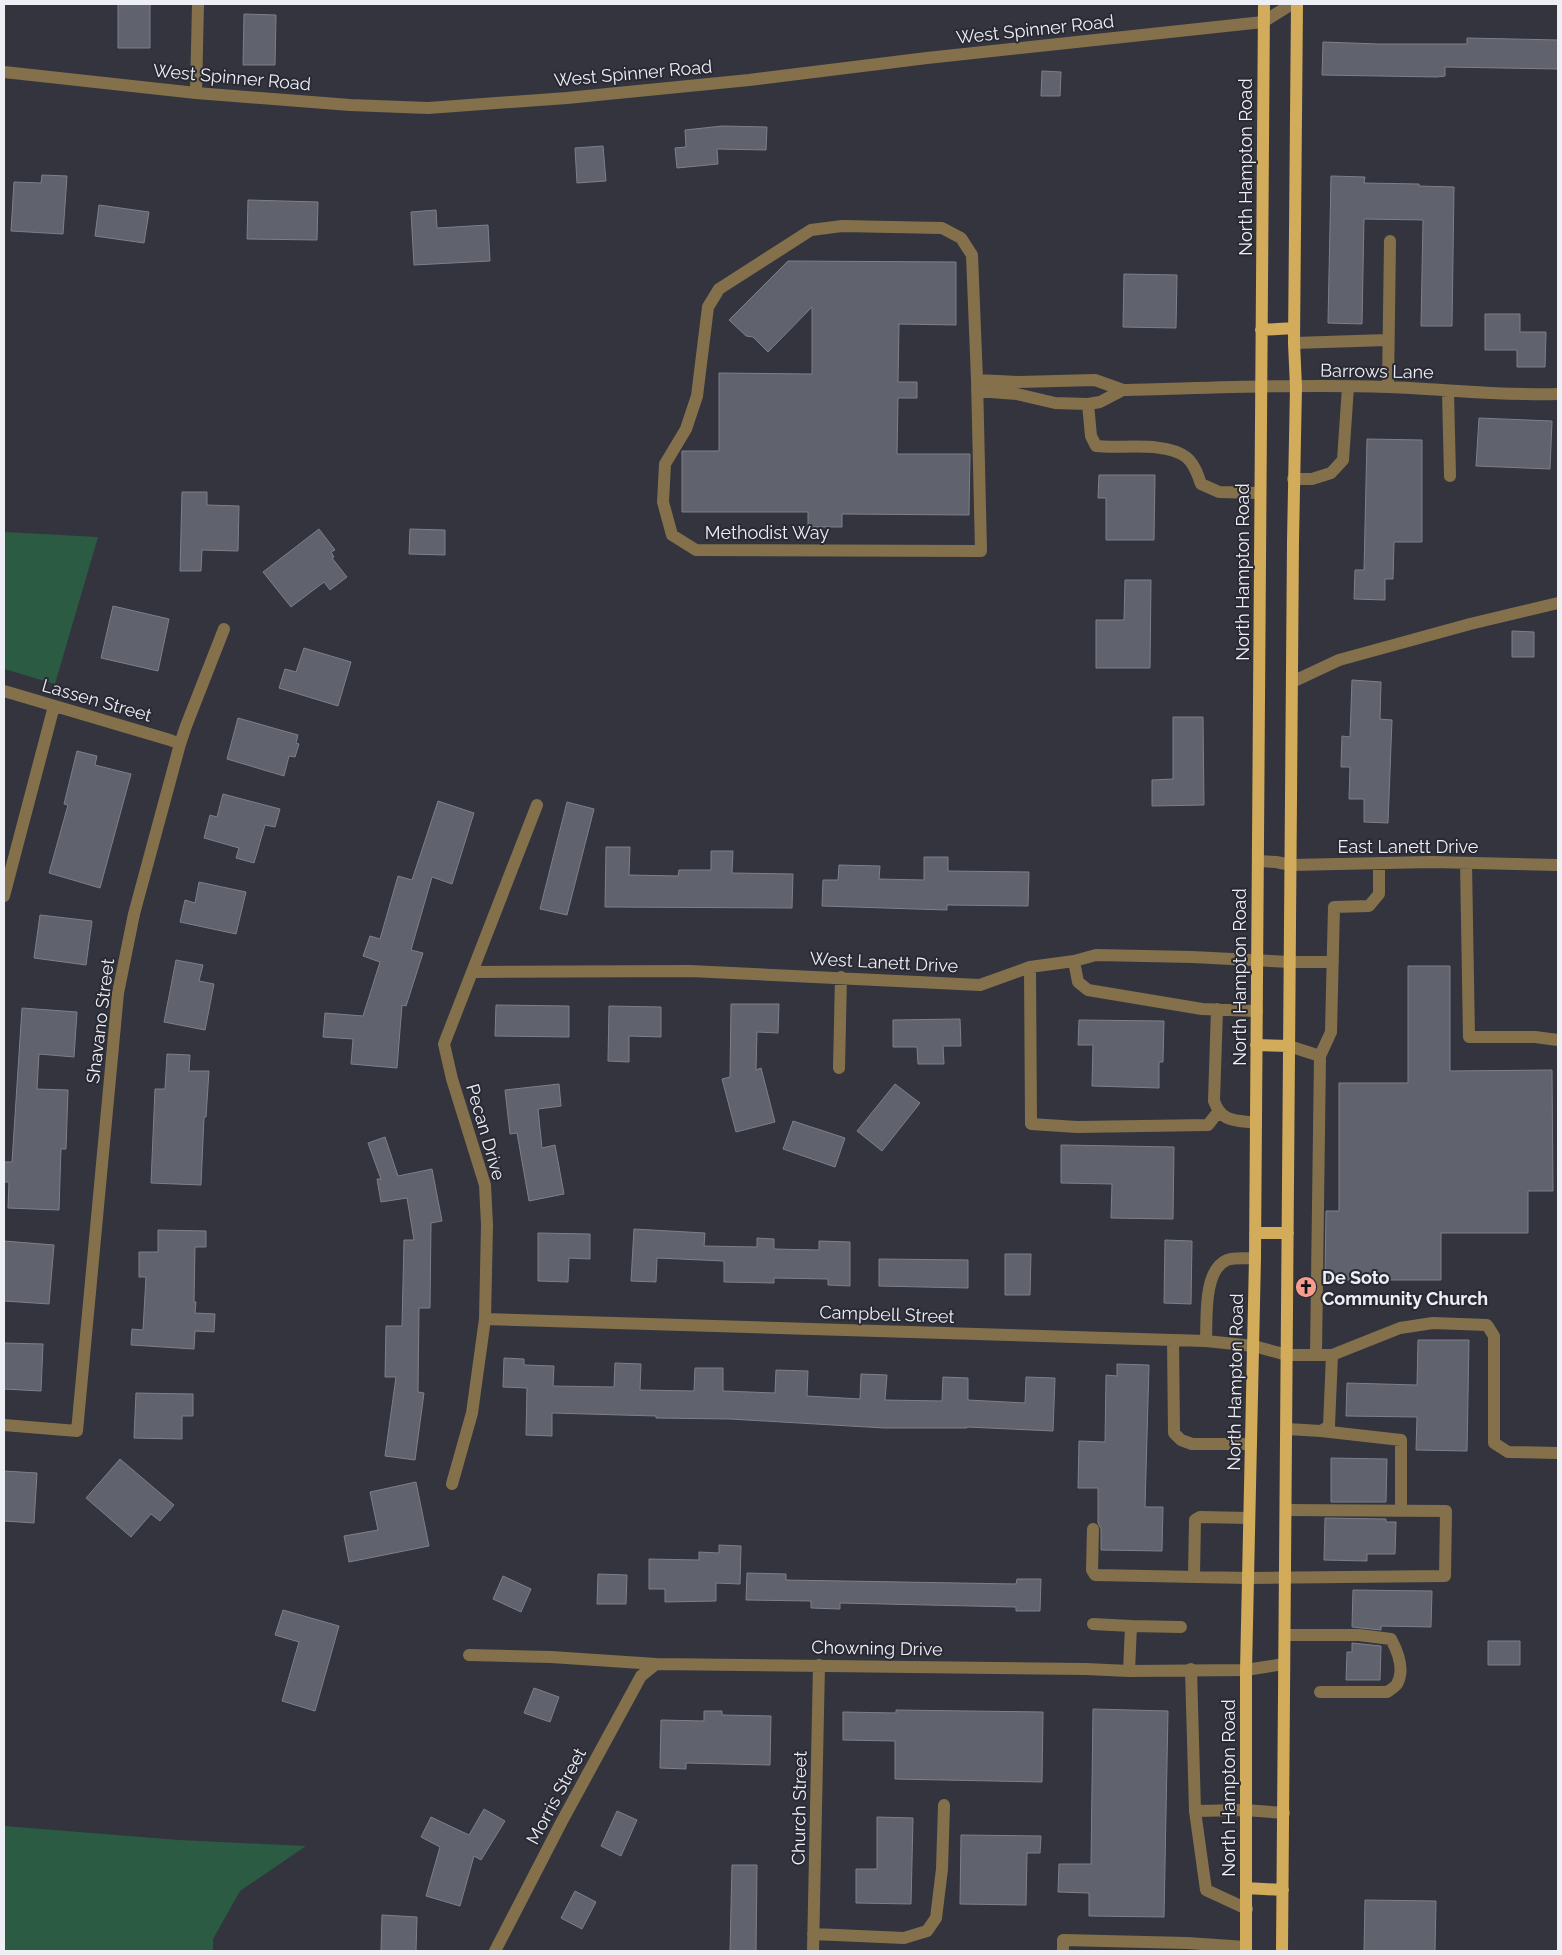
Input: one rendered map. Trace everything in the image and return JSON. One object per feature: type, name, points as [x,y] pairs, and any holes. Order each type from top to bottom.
[{"type":"main road","name":"North Hampton Road","points":[[1246,1949],[1246,1670],[1255,1258],[1264,4]]},
{"type":"main road","points":[[1282,1951],[1293,479],[1296,387],[1294,328],[1297,4]]},
{"type":"main road","points":[[1261,330],[1294,328]]},
{"type":"main road","points":[[1256,1045],[1289,1046]]},
{"type":"main road","points":[[1255,1234],[1288,1233]]},
{"type":"main road","points":[[1246,1888],[1283,1890]]},
{"type":"street","points":[[196,93],[198,4]]},
{"type":"street","points":[[1263,22],[1292,4]]},
{"type":"street","name":"West Spinner Road","points":[[4,72],[196,93],[350,105],[428,108],[567,98],[749,80],[937,57],[1263,22]]},
{"type":"street","name":"Methodist Way","points":[[842,226],[942,228],[961,238],[972,255],[977,386],[981,551],[696,550],[672,535],[663,502],[665,464],[686,429],[697,396],[708,307],[719,289],[811,230],[842,226]]},
{"type":"street","points":[[1388,387],[1387,340],[1390,241]]},
{"type":"street","points":[[1294,342],[1387,340]]},
{"type":"street","points":[[977,386],[1019,382],[1095,380],[1123,390],[1261,387]]},
{"type":"street","points":[[977,386],[1055,403],[1088,404],[1100,402],[1123,390]]},
{"type":"street","name":"Barrows Lane","points":[[1261,387],[1388,387],[1520,395],[1558,394]]},
{"type":"street","points":[[1293,479],[1312,479],[1331,473],[1343,460],[1348,387]]},
{"type":"street","points":[[1450,476],[1453,391]]},
{"type":"street","points":[[1088,404],[1091,436],[1096,446],[1152,447],[1171,451],[1187,457],[1196,469],[1201,484],[1219,492],[1260,494]]},
{"type":"street","points":[[1292,682],[1348,658],[1470,624],[1558,604]]},
{"type":"street","name":"Shavano Street","points":[[4,1425],[77,1431],[118,993],[134,914],[180,744],[224,629]]},
{"type":"street","name":"Lassen Street","points":[[4,691],[180,744]]},
{"type":"street","points":[[4,896],[54,706]]},
{"type":"street","name":"Pecan Drive","points":[[452,1484],[472,1413],[485,1319],[487,1225],[485,1185],[452,1078],[444,1044],[537,805]]},
{"type":"street","name":"East Lanett Drive","points":[[1258,861],[1290,865],[1379,863],[1558,865]]},
{"type":"street","points":[[1316,1355],[1320,1056],[1331,1032],[1334,907],[1369,906],[1379,894],[1379,863]]},
{"type":"street","points":[[1466,863],[1469,1038],[1534,1037],[1558,1040]]},
{"type":"street","name":"West Lanett Drive","points":[[473,972],[690,971],[980,985],[1030,968],[1074,961],[1096,955],[1333,962]]},
{"type":"street","points":[[1074,961],[1078,982],[1088,990],[1193,1007],[1257,1011]]},
{"type":"street","points":[[1030,968],[1031,1124],[1077,1127],[1208,1125],[1218,1112]]},
{"type":"street","points":[[839,1068],[841,977]]},
{"type":"street","points":[[1217,1009],[1214,1101],[1218,1112],[1226,1118],[1256,1123]]},
{"type":"street","points":[[1289,1046],[1320,1056]]},
{"type":"street","points":[[1206,1341],[1210,1283],[1216,1269],[1228,1260],[1255,1258]]},
{"type":"street","name":"Campbell Street","points":[[485,1319],[1206,1341],[1254,1346],[1287,1355],[1332,1355]]},
{"type":"street","points":[[1322,1431],[1329,1426],[1332,1355],[1400,1328],[1432,1323],[1487,1325],[1494,1336],[1494,1443],[1508,1452],[1558,1453]]},
{"type":"street","points":[[1173,1340],[1174,1433],[1181,1440],[1192,1444],[1251,1444]]},
{"type":"street","points":[[1286,1429],[1401,1440],[1401,1510]]},
{"type":"street","points":[[1094,1529],[1092,1570],[1095,1575],[1248,1578],[1445,1576],[1446,1511],[1286,1510]]},
{"type":"street","points":[[1194,1576],[1195,1520],[1200,1517],[1250,1518]]},
{"type":"street","points":[[1093,1624],[1180,1627]]},
{"type":"street","points":[[1129,1671],[1131,1626]]},
{"type":"street","points":[[1285,1635],[1359,1635],[1391,1639],[1398,1652],[1400,1672],[1397,1684],[1387,1692],[1320,1692]]},
{"type":"street","name":"Chowning Drive","points":[[469,1654],[656,1664],[1129,1671],[1246,1670],[1284,1664]]},
{"type":"street","name":"Morris Street","points":[[495,1951],[561,1823],[641,1676],[656,1664]]},
{"type":"street","name":"Church Street","points":[[813,1951],[819,1665]]},
{"type":"street","points":[[1191,1669],[1195,1811],[1206,1890],[1247,1909]]},
{"type":"street","points":[[813,1934],[904,1938],[927,1932],[936,1918],[942,1869],[944,1805]]},
{"type":"street","points":[[1195,1811],[1245,1810],[1284,1813]]},
{"type":"street","points":[[1063,1951],[1063,1940],[1246,1949]]},
{"type":"green space","points":[[4,532],[98,537],[55,684],[4,669]]},
{"type":"green space","points":[[4,1826],[179,1840],[306,1846],[240,1891],[213,1939],[213,1951],[4,1951]]},
{"type":"building","points":[[118,4],[150,4],[150,48],[118,48]]},
{"type":"building","points":[[244,14],[276,15],[275,65],[243,65]]},
{"type":"building","points":[[1467,38],[1558,40],[1558,69],[1445,67],[1445,76],[1437,77],[1322,75],[1323,42],[1467,44]]},
{"type":"building","points":[[1042,71],[1061,72],[1060,96],[1041,96]]},
{"type":"building","points":[[722,126],[767,127],[766,150],[717,149],[718,164],[677,168],[675,148],[686,147],[685,130]]},
{"type":"building","points":[[603,146],[606,181],[577,183],[575,148]]},
{"type":"building","points":[[42,175],[67,176],[63,234],[11,231],[14,182],[41,183]]},
{"type":"building","points":[[1331,176],[1365,177],[1364,183],[1454,187],[1452,326],[1421,326],[1423,220],[1364,219],[1362,324],[1328,323]]},
{"type":"building","points":[[248,200],[318,202],[317,240],[247,239]]},
{"type":"building","points":[[99,205],[149,212],[144,243],[95,236]]},
{"type":"building","points":[[436,210],[437,228],[488,225],[490,261],[414,265],[411,212]]},
{"type":"building","points":[[788,261],[956,262],[956,325],[899,324],[898,382],[917,382],[917,398],[898,398],[897,454],[970,454],[969,515],[842,514],[842,527],[808,527],[808,512],[682,512],[682,451],[719,451],[719,373],[812,374],[812,307],[768,352],[753,337],[746,336],[729,320]]},
{"type":"building","points":[[1124,274],[1177,275],[1176,328],[1123,327]]},
{"type":"building","points":[[1485,314],[1520,314],[1520,332],[1546,332],[1545,367],[1517,367],[1517,350],[1485,350]]},
{"type":"building","points":[[1479,418],[1552,421],[1550,469],[1476,466]]},
{"type":"building","points":[[1367,439],[1422,440],[1422,542],[1394,542],[1393,579],[1385,579],[1385,600],[1354,599],[1355,570],[1364,570]]},
{"type":"building","points":[[1099,475],[1155,475],[1154,540],[1106,540],[1106,498],[1098,498]]},
{"type":"building","points":[[182,492],[207,492],[207,505],[239,506],[238,551],[202,550],[201,571],[180,571]]},
{"type":"building","points":[[319,529],[335,550],[331,552],[334,557],[332,558],[347,577],[330,590],[324,582],[291,607],[263,572]]},
{"type":"building","points":[[410,529],[445,530],[445,555],[409,554]]},
{"type":"building","points":[[1125,580],[1151,580],[1150,668],[1096,668],[1096,620],[1124,620]]},
{"type":"building","points":[[113,606],[169,619],[158,671],[101,658]]},
{"type":"building","points":[[1512,631],[1534,632],[1534,657],[1512,657]]},
{"type":"building","points":[[304,648],[351,662],[338,706],[279,688],[285,669],[296,672]]},
{"type":"building","points":[[1352,680],[1381,682],[1380,719],[1392,720],[1388,823],[1364,822],[1364,799],[1349,799],[1350,767],[1341,767],[1342,736],[1350,737]]},
{"type":"building","points":[[1173,717],[1203,717],[1204,805],[1152,806],[1152,780],[1173,779]]},
{"type":"building","points":[[238,718],[298,735],[296,743],[299,744],[295,757],[289,756],[284,776],[227,759]]},
{"type":"building","points":[[77,751],[97,756],[95,765],[131,774],[100,888],[49,873],[68,805],[64,804]]},
{"type":"building","points":[[223,794],[280,809],[275,827],[265,825],[254,863],[236,858],[239,848],[204,838],[210,815],[217,817]]},
{"type":"building","points":[[438,801],[474,813],[452,884],[432,877],[411,950],[423,953],[406,1006],[402,1005],[397,1068],[351,1064],[353,1039],[323,1037],[325,1013],[363,1016],[380,962],[363,956],[370,936],[380,939],[398,876],[412,880]]},
{"type":"building","points":[[567,802],[594,809],[567,915],[540,909]]},
{"type":"building","points":[[606,847],[630,847],[629,875],[678,876],[679,870],[711,870],[711,851],[733,851],[732,873],[793,874],[792,908],[605,907]]},
{"type":"building","points":[[924,857],[948,857],[948,871],[1029,872],[1028,906],[947,905],[947,910],[822,906],[823,880],[838,880],[839,865],[880,866],[879,879],[924,880]]},
{"type":"building","points":[[199,882],[246,892],[236,934],[180,922],[185,900],[195,903]]},
{"type":"building","points":[[40,915],[92,921],[86,965],[34,958]]},
{"type":"building","points":[[176,960],[203,965],[199,981],[214,984],[205,1030],[164,1022]]},
{"type":"building","points":[[1408,966],[1450,966],[1450,1071],[1552,1070],[1553,1191],[1528,1191],[1528,1233],[1441,1233],[1441,1280],[1325,1280],[1326,1211],[1339,1211],[1339,1083],[1408,1083]]},
{"type":"building","points":[[731,1004],[779,1004],[778,1033],[757,1032],[756,1070],[761,1068],[775,1122],[736,1132],[722,1079],[730,1077]]},
{"type":"building","points":[[496,1005],[569,1006],[569,1037],[495,1036]]},
{"type":"building","points":[[609,1006],[661,1007],[661,1037],[629,1036],[629,1062],[608,1061]]},
{"type":"building","points":[[22,1008],[77,1012],[74,1057],[39,1054],[37,1089],[68,1090],[66,1149],[61,1149],[59,1210],[8,1208],[9,1182],[4,1182],[4,1162],[12,1162]]},
{"type":"building","points":[[960,1019],[961,1046],[943,1046],[944,1064],[918,1064],[917,1047],[893,1047],[893,1020]]},
{"type":"building","points":[[1079,1020],[1164,1021],[1163,1062],[1159,1062],[1159,1088],[1092,1086],[1093,1045],[1078,1045]]},
{"type":"building","points":[[167,1054],[190,1055],[189,1071],[209,1071],[206,1117],[204,1117],[201,1185],[151,1183],[155,1089],[165,1089]]},
{"type":"building","points":[[559,1084],[561,1106],[538,1109],[542,1148],[555,1145],[564,1194],[529,1201],[517,1133],[510,1134],[505,1090]]},
{"type":"building","points":[[895,1084],[920,1103],[882,1151],[857,1131]]},
{"type":"building","points":[[793,1121],[845,1138],[835,1167],[783,1149]]},
{"type":"building","points":[[385,1137],[398,1176],[432,1169],[442,1221],[431,1223],[430,1308],[419,1308],[418,1392],[424,1393],[415,1460],[385,1456],[396,1377],[385,1377],[386,1326],[402,1326],[404,1240],[414,1240],[407,1198],[381,1202],[377,1179],[381,1179],[368,1143]]},
{"type":"building","points":[[1061,1145],[1174,1147],[1173,1219],[1111,1218],[1112,1184],[1061,1183]]},
{"type":"building","points":[[634,1229],[705,1233],[704,1246],[757,1247],[757,1238],[774,1239],[774,1249],[819,1250],[819,1241],[850,1242],[850,1286],[828,1285],[828,1279],[774,1278],[774,1283],[724,1282],[724,1261],[657,1258],[656,1282],[631,1281]]},
{"type":"building","points":[[158,1230],[206,1231],[206,1247],[195,1247],[194,1302],[196,1302],[195,1313],[215,1314],[214,1332],[195,1331],[194,1349],[131,1345],[132,1329],[143,1330],[146,1277],[139,1277],[139,1252],[158,1252]]},
{"type":"building","points":[[538,1233],[590,1234],[590,1259],[569,1258],[568,1282],[538,1281]]},
{"type":"building","points":[[1165,1240],[1192,1241],[1191,1304],[1164,1303]]},
{"type":"building","points":[[4,1241],[54,1245],[49,1304],[4,1301]]},
{"type":"building","points":[[1005,1254],[1031,1254],[1030,1295],[1005,1295]]},
{"type":"building","points":[[879,1259],[968,1260],[968,1288],[879,1286]]},
{"type":"building","points":[[1418,1340],[1469,1340],[1467,1451],[1416,1450],[1417,1417],[1346,1416],[1347,1383],[1417,1385]]},
{"type":"building","points":[[4,1343],[43,1344],[41,1391],[4,1389]]},
{"type":"building","points":[[504,1358],[524,1359],[524,1365],[554,1366],[553,1386],[614,1387],[615,1363],[641,1364],[640,1390],[694,1391],[695,1368],[723,1368],[723,1391],[775,1393],[776,1370],[808,1371],[807,1396],[860,1399],[861,1374],[887,1375],[885,1400],[942,1401],[943,1377],[968,1378],[968,1400],[1025,1403],[1026,1377],[1055,1378],[1053,1431],[967,1427],[884,1428],[730,1419],[552,1413],[552,1436],[526,1435],[527,1388],[503,1387]]},
{"type":"building","points":[[1117,1364],[1149,1365],[1145,1507],[1163,1507],[1162,1551],[1101,1550],[1101,1529],[1098,1523],[1098,1488],[1078,1488],[1079,1441],[1105,1442],[1106,1375],[1117,1376]]},
{"type":"building","points":[[136,1393],[193,1394],[193,1416],[182,1416],[182,1439],[134,1438]]},
{"type":"building","points":[[1331,1458],[1387,1459],[1386,1502],[1331,1502]]},
{"type":"building","points":[[120,1459],[174,1505],[160,1521],[151,1514],[131,1537],[86,1498]]},
{"type":"building","points":[[4,1471],[37,1473],[34,1523],[4,1521]]},
{"type":"building","points":[[416,1482],[429,1546],[349,1562],[344,1536],[378,1530],[370,1492]]},
{"type":"building","points":[[1325,1518],[1386,1519],[1386,1522],[1396,1522],[1395,1554],[1367,1554],[1367,1561],[1324,1560]]},
{"type":"building","points":[[719,1545],[741,1546],[740,1584],[716,1583],[716,1601],[665,1602],[665,1589],[649,1589],[649,1559],[699,1560],[699,1552],[719,1553]]},
{"type":"building","points":[[747,1573],[786,1574],[786,1580],[1016,1584],[1017,1579],[1041,1579],[1040,1611],[1016,1611],[1016,1607],[840,1603],[840,1609],[811,1608],[811,1601],[746,1600]]},
{"type":"building","points":[[598,1574],[627,1575],[626,1604],[597,1604]]},
{"type":"building","points":[[503,1576],[531,1589],[521,1612],[493,1599]]},
{"type":"building","points":[[1353,1590],[1432,1591],[1431,1627],[1381,1626],[1381,1630],[1352,1627]]},
{"type":"building","points":[[283,1610],[339,1626],[315,1711],[282,1701],[299,1642],[275,1635]]},
{"type":"building","points":[[1488,1641],[1520,1641],[1520,1665],[1488,1665]]},
{"type":"building","points":[[1352,1643],[1381,1646],[1380,1680],[1346,1680],[1347,1652],[1352,1652]]},
{"type":"building","points":[[534,1688],[559,1697],[550,1722],[524,1713]]},
{"type":"building","points":[[1093,1709],[1168,1711],[1164,1917],[1089,1916],[1089,1893],[1058,1892],[1059,1864],[1091,1864]]},
{"type":"building","points":[[896,1710],[1043,1712],[1042,1782],[895,1779],[895,1741],[843,1740],[843,1712],[896,1713]]},
{"type":"building","points":[[704,1711],[722,1711],[722,1715],[771,1716],[770,1765],[686,1763],[686,1769],[660,1768],[661,1720],[704,1721]]},
{"type":"building","points":[[484,1809],[505,1821],[481,1860],[474,1856],[460,1906],[426,1896],[440,1847],[421,1837],[431,1817],[469,1835]]},
{"type":"building","points":[[617,1811],[637,1820],[621,1856],[601,1846]]},
{"type":"building","points":[[877,1817],[913,1818],[911,1904],[856,1903],[856,1869],[877,1869]]},
{"type":"building","points":[[961,1835],[1041,1836],[1040,1853],[1027,1853],[1026,1905],[960,1904]]},
{"type":"building","points":[[732,1865],[757,1865],[756,1951],[730,1951]]},
{"type":"building","points":[[575,1891],[596,1902],[582,1929],[561,1918]]},
{"type":"building","points":[[1365,1900],[1436,1901],[1435,1951],[1364,1951]]},
{"type":"building","points":[[382,1915],[417,1917],[416,1951],[381,1951]]},
{"type":"place","name":"De Soto Community Church","points":[[1306,1287]]}]
